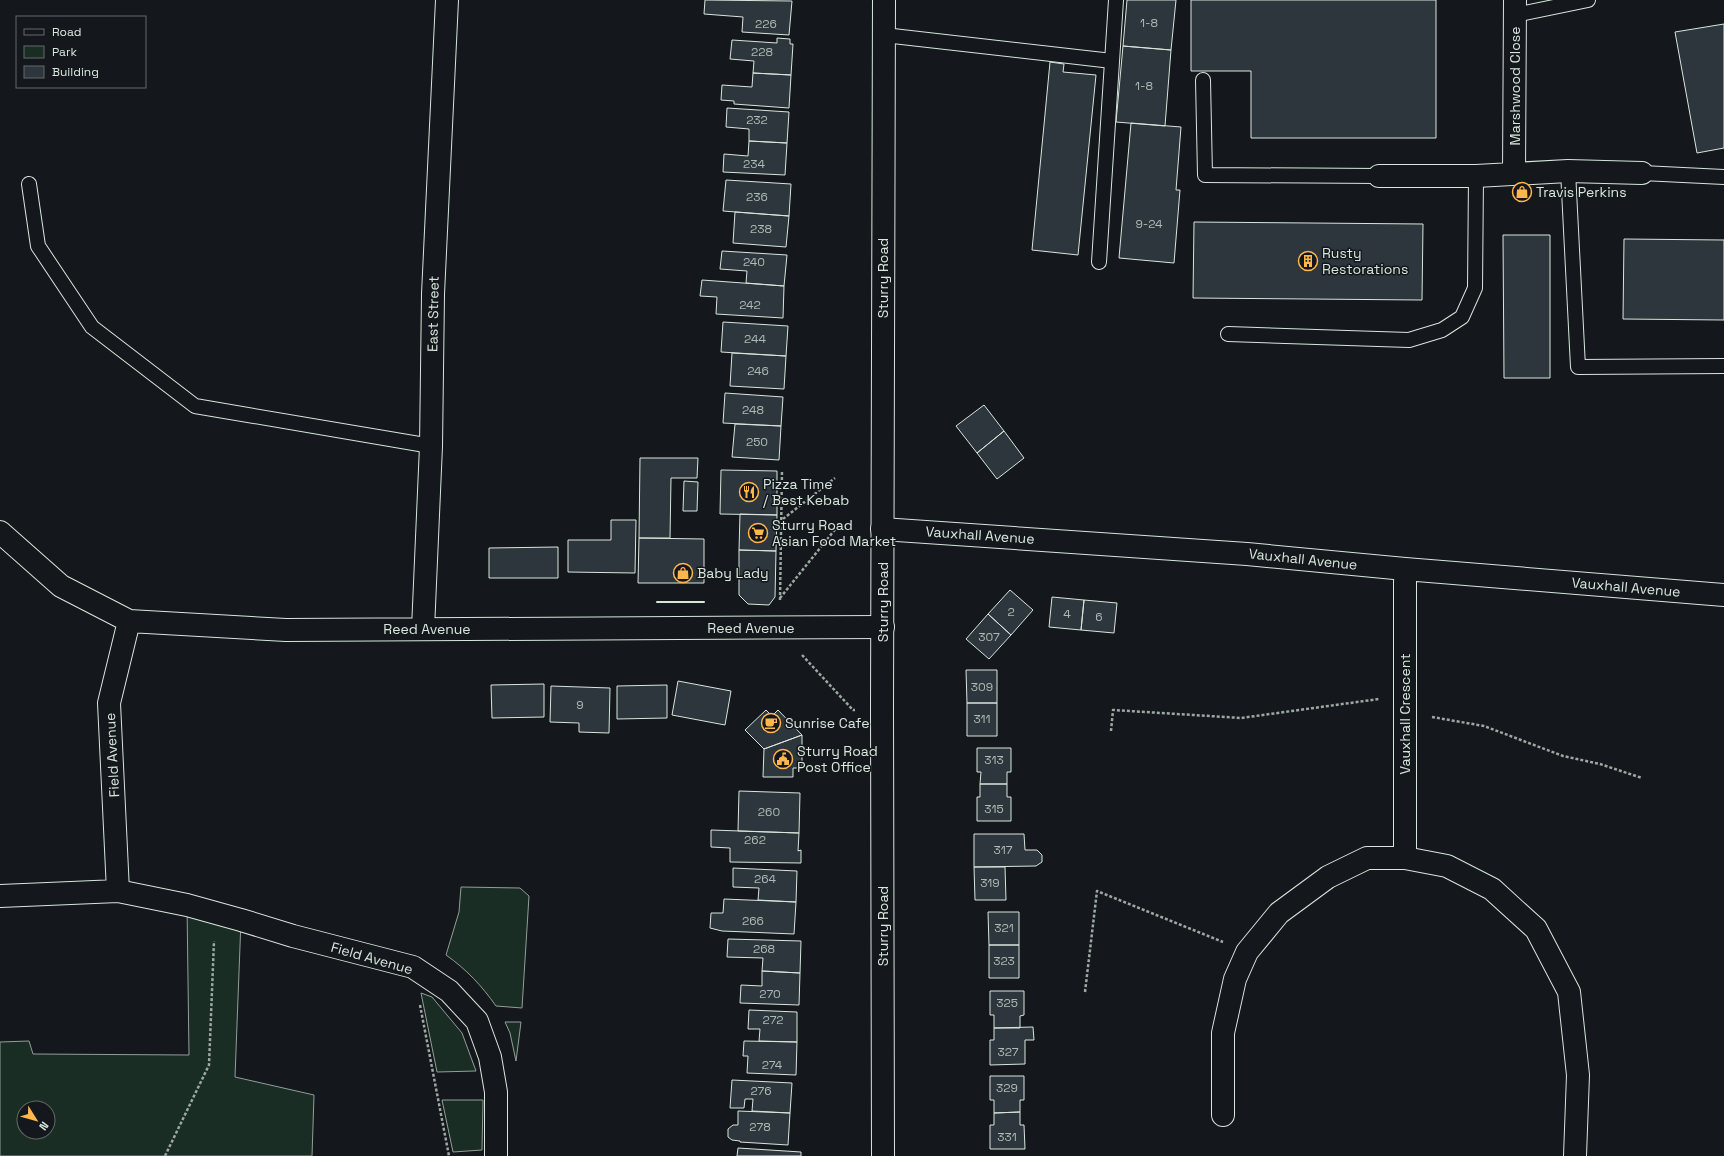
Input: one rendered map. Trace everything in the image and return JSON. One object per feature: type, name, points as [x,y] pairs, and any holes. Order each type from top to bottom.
[{"type":"main road","name":"East Street","points":[[423,629],[431,446],[433,294],[447,0]]},
{"type":"main road","name":"Sturry Road","points":[[883,1156],[882,529],[884,0]]},
{"type":"main road","name":"Marshwood Close","points":[[1514,173],[1515,7]]},
{"type":"main road","points":[[1379,176],[1476,176],[1568,171],[1642,173]]},
{"type":"main road","name":"Vauxhall Avenue","points":[[882,529],[1247,554],[1405,569],[1724,595]]},
{"type":"main road","name":"Reed Avenue","points":[[0,532],[61,586],[129,621],[286,630],[883,627]]},
{"type":"main road","name":"Vauxhall Crescent","points":[[1405,569],[1405,858]]},
{"type":"main road","name":"Field Avenue","points":[[118,891],[109,703],[129,621]]},
{"type":"main road","points":[[1223,1115],[1223,1033],[1235,979],[1247,952],[1279,913],[1328,877],[1367,858],[1405,858],[1448,866],[1492,889],[1536,929],[1570,992],[1578,1075],[1575,1156]]},
{"type":"main road","name":"Field Avenue","points":[[0,896],[118,891],[215,913],[293,936],[413,967],[449,991],[477,1022],[490,1057],[496,1092],[496,1156]]},
{"type":"lane","points":[[1099,262],[1116,0]]},
{"type":"lane","points":[[1515,7],[1588,0]]},
{"type":"lane","points":[[884,35],[1112,61]]},
{"type":"lane","points":[[1204,80],[1205,175],[1379,176]]},
{"type":"lane","points":[[1568,171],[1578,367],[1724,366]]},
{"type":"lane","points":[[1642,173],[1724,177]]},
{"type":"lane","points":[[1228,334],[1409,340],[1442,330],[1462,317],[1474,288],[1476,176]]},
{"type":"lane","points":[[29,184],[38,246],[92,327],[195,406],[431,446]]},
{"type":"path","points":[[780,589],[782,470]]},
{"type":"path","points":[[782,519],[835,478]]},
{"type":"path","points":[[780,598],[837,527]]},
{"type":"path","points":[[777,628],[853,710],[882,709]]},
{"type":"path","points":[[1111,731],[1113,710],[1241,718],[1405,703],[1484,726],[1563,756],[1600,764],[1642,778]]},
{"type":"path","points":[[1084,992],[1096,891],[1247,952]]},
{"type":"path","points":[[165,1156],[209,1065],[215,913]]},
{"type":"path","points":[[413,967],[449,1156]]},
{"type":"green space","points":[[461,887],[520,888],[529,896],[522,1008],[496,1006],[473,978],[446,955],[459,912]]},
{"type":"green space","points":[[187,905],[241,920],[235,1077],[314,1095],[312,1156],[0,1156],[0,1042],[29,1041],[33,1054],[189,1055]]},
{"type":"green space","points":[[421,993],[432,997],[462,1033],[476,1071],[437,1072]]},
{"type":"green space","points":[[505,1022],[521,1022],[516,1061],[510,1033]]},
{"type":"green space","points":[[442,1100],[483,1100],[482,1150],[453,1152]]},
{"type":"building","points":[[705,0],[792,1],[789,35],[742,32],[743,17],[704,14]]},
{"type":"building","points":[[1127,0],[1176,0],[1171,50],[1123,46]]},
{"type":"building","points":[[1191,0],[1436,0],[1436,138],[1251,138],[1251,71],[1191,71]]},
{"type":"building","points":[[1724,24],[1724,148],[1697,153],[1675,32]]},
{"type":"building","points":[[777,38],[790,39],[790,44],[793,44],[791,75],[753,73],[754,61],[730,59],[732,40],[777,43]]},
{"type":"building","points":[[1123,46],[1171,50],[1165,126],[1116,122]]},
{"type":"building","points":[[1050,62],[1064,64],[1063,72],[1096,75],[1078,255],[1032,250]]},
{"type":"building","points":[[753,73],[791,75],[789,108],[734,104],[734,101],[721,100],[722,85],[752,87]]},
{"type":"building","points":[[727,108],[789,112],[787,143],[749,141],[749,129],[726,127]]},
{"type":"building","points":[[1131,123],[1181,127],[1176,190],[1180,190],[1174,263],[1119,258]]},
{"type":"building","points":[[749,141],[787,143],[785,175],[723,172],[724,154],[748,156]]},
{"type":"building","points":[[726,180],[791,184],[789,216],[723,211]]},
{"type":"building","points":[[735,212],[789,216],[786,247],[733,243]]},
{"type":"building","name":"Rusty Restorations","points":[[1194,222],[1423,224],[1422,300],[1193,298]]},
{"type":"building","points":[[1503,235],[1550,235],[1550,378],[1504,378]]},
{"type":"building","points":[[1624,239],[1724,240],[1724,320],[1623,319]]},
{"type":"building","points":[[722,251],[787,255],[784,286],[746,283],[747,271],[720,269]]},
{"type":"building","points":[[702,280],[784,286],[783,318],[716,314],[717,297],[700,296]]},
{"type":"building","points":[[723,322],[788,326],[786,356],[721,352]]},
{"type":"building","points":[[732,353],[786,356],[784,389],[730,386]]},
{"type":"building","points":[[725,393],[783,397],[781,426],[723,423]]},
{"type":"building","points":[[984,405],[1004,431],[977,453],[956,426]]},
{"type":"building","points":[[735,424],[781,426],[779,460],[732,457]]},
{"type":"building","points":[[1004,431],[1024,458],[997,479],[977,453]]},
{"type":"building","points":[[640,458],[698,458],[697,478],[671,478],[670,538],[639,538]]},
{"type":"building","name":"Pizza Time / Best Kebab","points":[[721,470],[777,471],[777,515],[720,514]]},
{"type":"building","points":[[684,481],[698,482],[697,511],[683,511]]},
{"type":"building","name":"Sturry Road Asian Food Market","points":[[740,514],[777,515],[776,551],[739,550]]},
{"type":"building","points":[[611,520],[636,520],[635,573],[568,572],[568,540],[611,540]]},
{"type":"building","points":[[639,538],[704,539],[704,583],[638,583]]},
{"type":"building","points":[[558,547],[558,578],[489,578],[489,548]]},
{"type":"building","points":[[739,550],[776,551],[775,597],[769,605],[748,604],[739,595]]},
{"type":"building","points":[[1010,590],[1033,610],[1011,635],[988,614]]},
{"type":"building","points":[[1052,597],[1084,600],[1081,630],[1049,627]]},
{"type":"building","points":[[1084,600],[1117,603],[1114,633],[1081,630]]},
{"type":"building","points":[[988,614],[1011,635],[989,659],[966,639]]},
{"type":"building","points":[[966,670],[997,670],[997,703],[967,703]]},
{"type":"building","points":[[678,681],[731,691],[725,725],[672,715]]},
{"type":"building","points":[[544,684],[544,717],[492,718],[491,685]]},
{"type":"building","points":[[667,685],[667,718],[617,719],[617,686]]},
{"type":"building","points":[[551,686],[610,688],[609,733],[579,732],[579,723],[550,722]]},
{"type":"building","points":[[967,703],[997,703],[997,736],[967,736]]},
{"type":"building","name":"Sunrise Cafe","points":[[766,710],[772,716],[778,710],[802,735],[764,749],[745,730]]},
{"type":"building","name":"Sturry Road Post Office","points":[[802,735],[802,768],[793,768],[793,777],[763,777],[764,749]]},
{"type":"building","points":[[977,748],[1011,748],[1011,772],[1007,772],[1007,784],[980,784],[981,772],[977,772]]},
{"type":"building","points":[[980,784],[1007,784],[1007,797],[1011,797],[1011,821],[977,821],[977,797],[980,797]]},
{"type":"building","points":[[739,791],[800,793],[799,833],[738,831]]},
{"type":"building","points":[[711,830],[799,833],[798,851],[801,850],[801,863],[730,862],[730,848],[711,847]]},
{"type":"building","points":[[974,834],[1024,834],[1025,850],[1037,850],[1042,855],[1042,862],[1036,866],[974,867]]},
{"type":"building","points":[[974,867],[1005,867],[1006,900],[975,900]]},
{"type":"building","points":[[733,868],[797,871],[796,902],[758,900],[759,888],[733,887]]},
{"type":"building","points":[[724,899],[796,902],[794,934],[722,931],[710,928],[711,913],[723,913]]},
{"type":"building","points":[[988,912],[1019,912],[1019,945],[989,945]]},
{"type":"building","points":[[728,939],[801,941],[800,973],[762,971],[763,958],[727,957]]},
{"type":"building","points":[[989,945],[1019,945],[1019,978],[989,978]]},
{"type":"building","points":[[762,971],[800,973],[799,1005],[740,1003],[741,985],[762,986]]},
{"type":"building","points":[[990,991],[1024,991],[1024,1015],[1020,1016],[1020,1028],[994,1028],[994,1015],[990,1015]]},
{"type":"building","points":[[749,1010],[797,1012],[797,1042],[759,1041],[760,1029],[748,1029]]},
{"type":"building","points":[[1033,1027],[1034,1040],[1025,1040],[1025,1064],[990,1065],[990,1040],[994,1040],[994,1028]]},
{"type":"building","points":[[744,1041],[797,1042],[796,1075],[747,1073],[748,1056],[743,1056]]},
{"type":"building","points":[[990,1076],[1024,1076],[1024,1100],[1020,1100],[1020,1112],[994,1113],[994,1100],[990,1100]]},
{"type":"building","points":[[732,1080],[792,1083],[790,1113],[752,1111],[753,1099],[745,1099],[744,1108],[730,1108]]},
{"type":"building","points":[[738,1111],[790,1113],[788,1145],[740,1142],[732,1140],[728,1137],[728,1129],[733,1125],[738,1125]]},
{"type":"building","points":[[1020,1112],[1020,1125],[1024,1125],[1025,1149],[990,1149],[990,1125],[994,1125],[994,1113]]},
{"type":"building","points":[[738,1148],[801,1152],[801,1156],[737,1156]]},
{"type":"wall","points":[[657,602],[704,602]]},
{"type":"place","name":"Travis Perkins","points":[[1522,192]]},
{"type":"place","name":"Rusty Restorations","points":[[1308,261]]},
{"type":"place","name":"Pizza Time / Best Kebab","points":[[749,492]]},
{"type":"place","name":"Sturry Road Asian Food Market","points":[[758,533]]},
{"type":"place","name":"Baby Lady","points":[[683,573]]},
{"type":"place","name":"Sunrise Cafe","points":[[771,723]]},
{"type":"place","name":"Sturry Road Post Office","points":[[783,759]]}]
